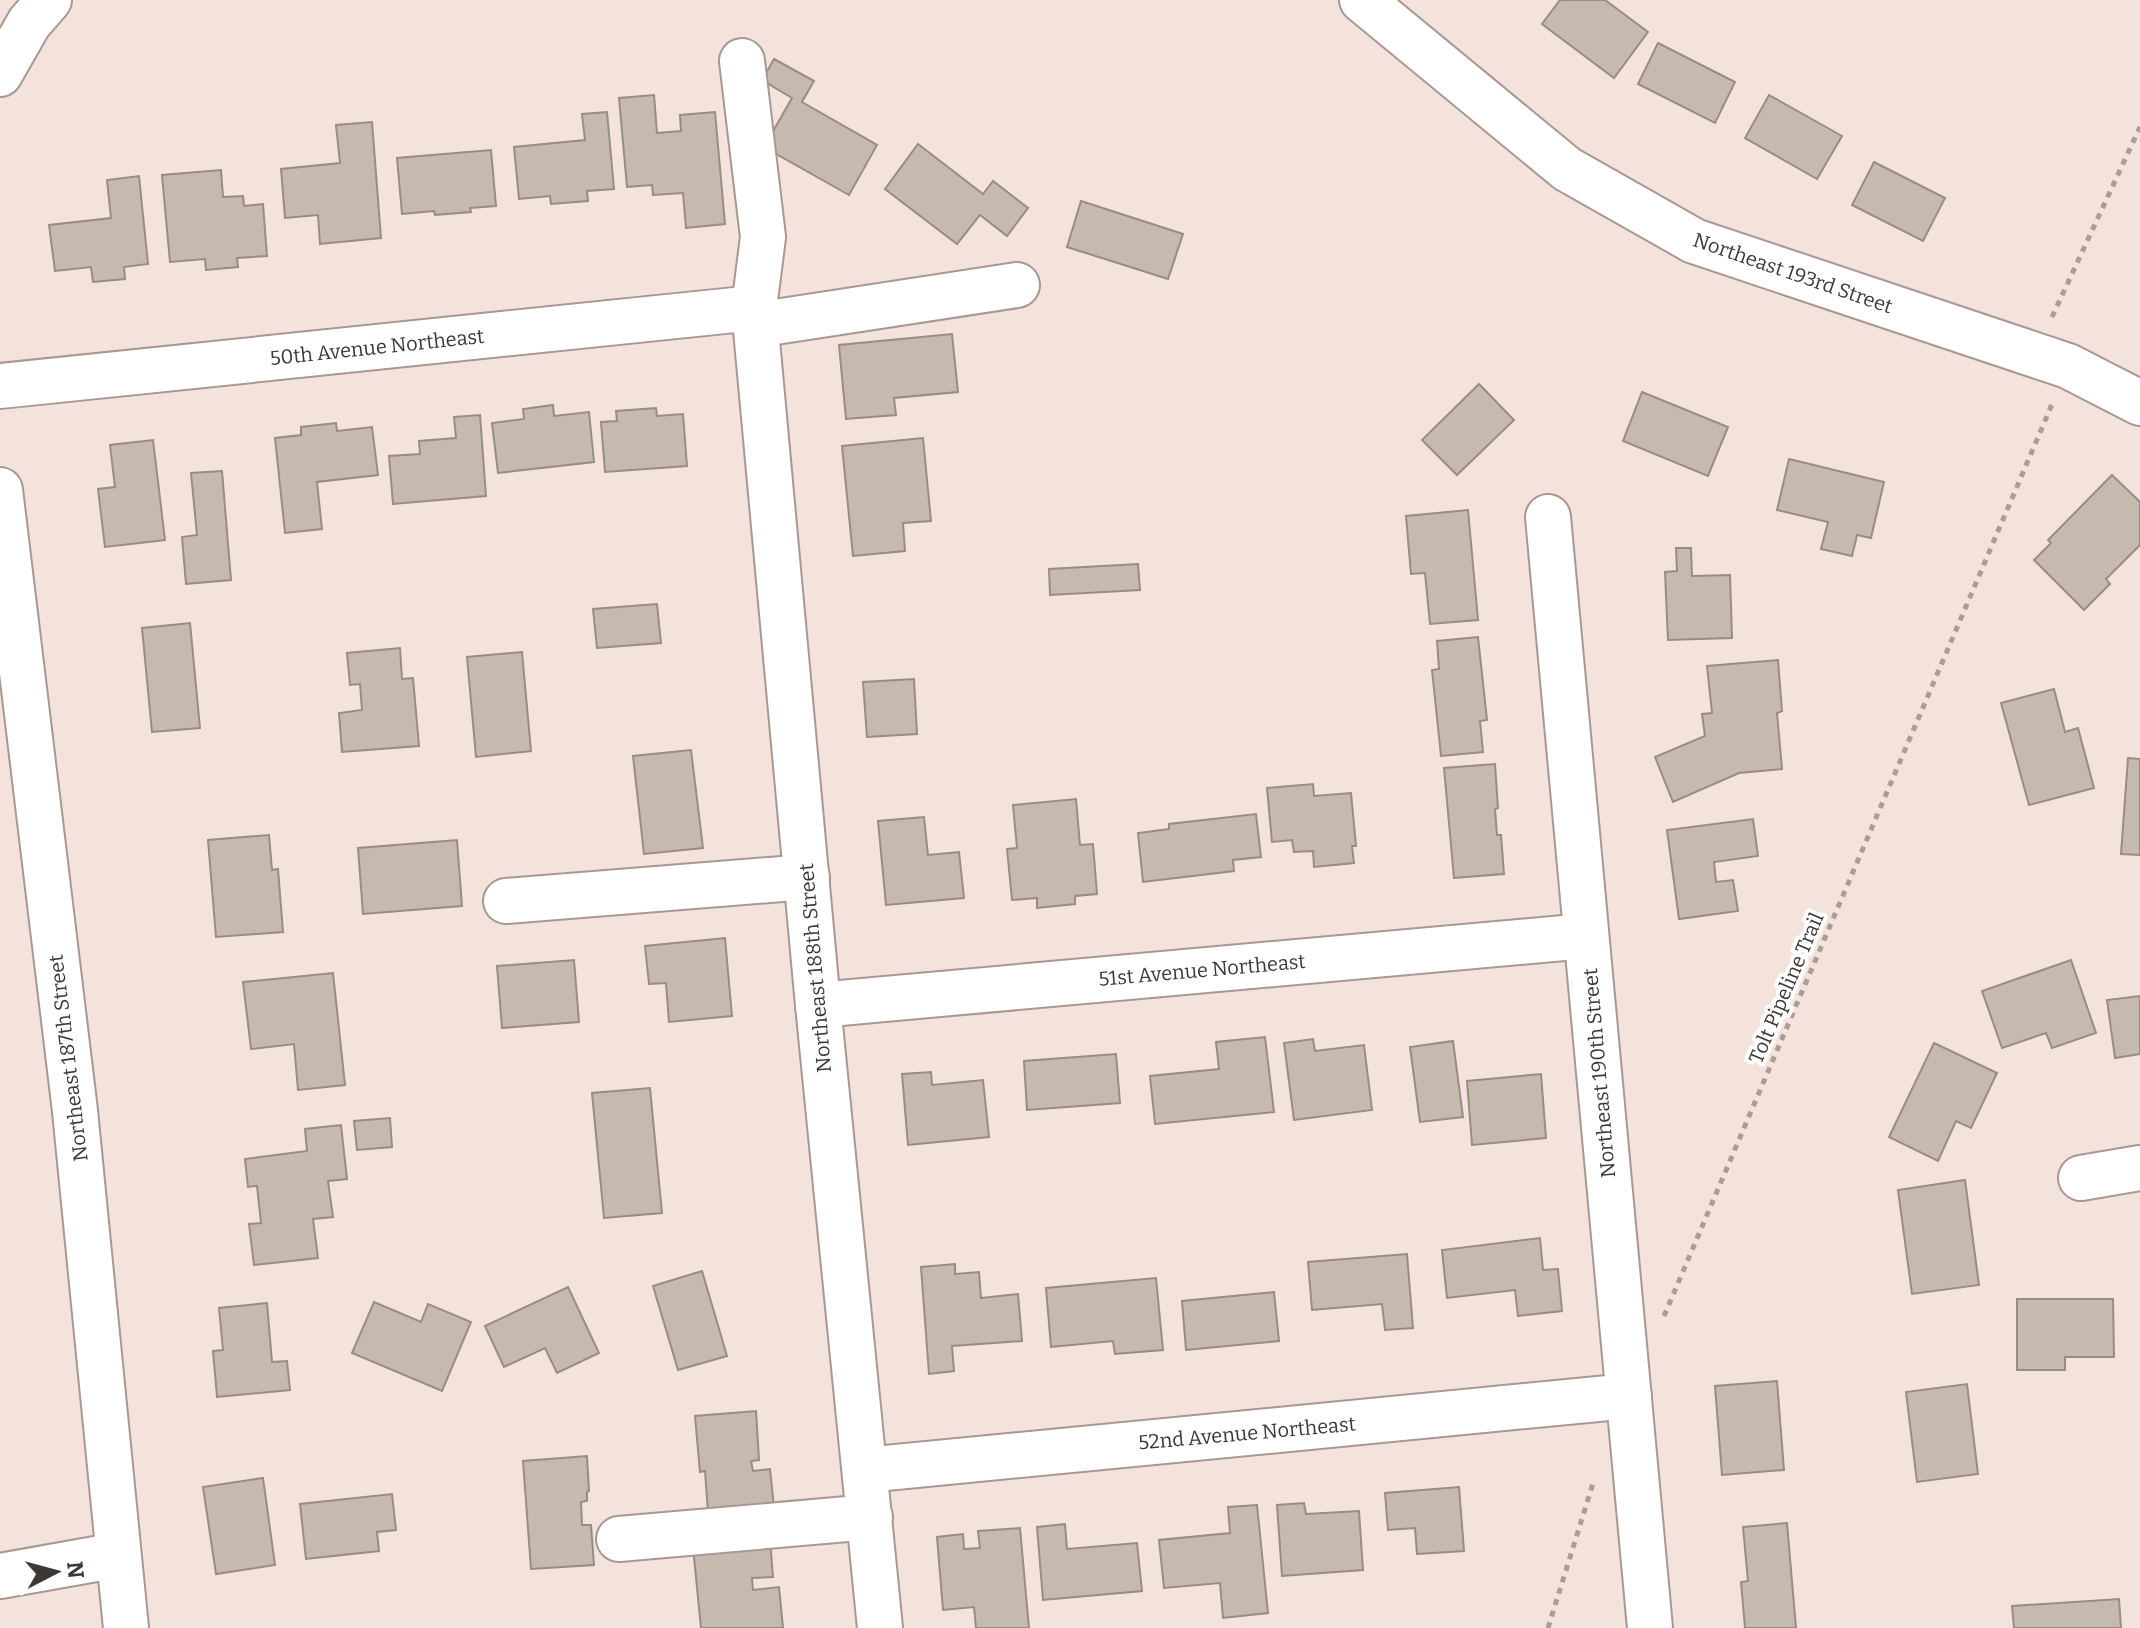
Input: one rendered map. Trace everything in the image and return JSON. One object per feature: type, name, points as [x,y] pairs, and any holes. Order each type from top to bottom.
[{"type":"street","points":[[0,74],[29,23],[49,0]]},
{"type":"street","name":"Northeast 193rd Street","points":[[1362,0],[1567,169],[1694,241],[2068,366],[2140,403]]},
{"type":"street","name":"Northeast 188th Street","points":[[742,61],[763,237],[755,317],[818,1005],[880,1628]]},
{"type":"street","name":"50th Avenue Northeast","points":[[0,386],[755,317],[1017,285]]},
{"type":"street","name":"Northeast 187th Street","points":[[0,490],[75,1111],[126,1628]]},
{"type":"street","name":"Northeast 190th Street","points":[[1548,517],[1650,1628]]},
{"type":"street","points":[[506,901],[807,877]]},
{"type":"street","name":"51st Avenue Northeast","points":[[818,1005],[1586,936]]},
{"type":"street","points":[[2081,1178],[2140,1168]]},
{"type":"street","name":"52nd Avenue Northeast","points":[[865,1470],[1629,1396]]},
{"type":"street","points":[[619,1539],[870,1517]]},
{"type":"street","points":[[0,1576],[118,1555]]},
{"type":"path","points":[[2068,366],[2051,316],[2140,127]]},
{"type":"path","name":"Tolt Pipeline Trail","points":[[1661,1324],[2068,366]]},
{"type":"path","points":[[1548,1628],[1595,1475]]},
{"type":"building","points":[[1560,0],[1605,0],[1648,32],[1614,78],[1542,24]]},
{"type":"building","points":[[1658,43],[1735,82],[1715,123],[1638,84]]},
{"type":"building","points":[[774,59],[814,81],[802,102],[877,145],[849,195],[764,147],[792,98],[762,80]]},
{"type":"building","points":[[654,95],[657,133],[681,131],[680,115],[715,112],[725,224],[686,228],[683,193],[653,195],[652,185],[627,187],[619,98]]},
{"type":"building","points":[[1769,95],[1842,136],[1817,179],[1745,138]]},
{"type":"building","points":[[607,112],[614,189],[587,191],[588,201],[551,204],[550,196],[519,199],[514,147],[585,140],[582,114]]},
{"type":"building","points":[[372,122],[381,238],[320,244],[318,215],[285,218],[281,169],[340,163],[336,125]]},
{"type":"building","points":[[918,144],[983,194],[993,181],[1028,208],[1007,236],[980,215],[957,244],[885,189]]},
{"type":"building","points":[[491,150],[496,206],[470,208],[471,212],[402,214],[397,158]]},
{"type":"building","points":[[1874,162],[1945,198],[1923,241],[1852,205]]},
{"type":"building","points":[[221,170],[223,197],[243,196],[244,206],[263,204],[267,256],[237,258],[238,267],[206,270],[205,259],[170,262],[162,175]]},
{"type":"building","points":[[139,176],[148,264],[124,267],[125,279],[93,282],[91,267],[55,271],[49,225],[111,218],[107,180]]},
{"type":"building","points":[[1081,201],[1183,234],[1168,279],[1067,247]]},
{"type":"building","points":[[952,334],[958,392],[894,398],[896,415],[846,419],[839,345]]},
{"type":"building","points":[[1479,384],[1514,420],[1457,475],[1422,440]]},
{"type":"building","points":[[1642,392],[1728,427],[1708,476],[1623,441]]},
{"type":"building","points":[[553,405],[554,416],[589,412],[594,462],[498,473],[492,423],[524,419],[523,409]]},
{"type":"building","points":[[656,408],[657,416],[683,414],[687,466],[605,472],[601,422],[617,421],[616,411]]},
{"type":"building","points":[[480,415],[486,496],[393,504],[389,456],[420,454],[419,441],[456,438],[454,417]]},
{"type":"building","points":[[336,423],[337,431],[372,427],[378,475],[317,482],[322,529],[285,533],[275,438],[301,435],[301,427]]},
{"type":"building","points":[[923,438],[931,521],[903,523],[905,551],[853,556],[842,446]]},
{"type":"building","points":[[153,440],[165,540],[105,547],[98,489],[115,487],[110,445]]},
{"type":"building","points":[[1789,459],[1884,482],[1871,538],[1857,535],[1852,556],[1821,549],[1828,522],[1777,510]]},
{"type":"building","points":[[222,471],[231,580],[186,584],[182,537],[197,535],[191,473]]},
{"type":"building","points":[[2112,475],[2140,502],[2140,545],[2106,579],[2110,584],[2084,610],[2034,560],[2051,543],[2048,540]]},
{"type":"building","points":[[1468,510],[1478,620],[1430,624],[1425,573],[1411,574],[1406,516]]},
{"type":"building","points":[[1676,548],[1691,548],[1692,576],[1730,575],[1732,638],[1668,640],[1665,572],[1677,571]]},
{"type":"building","points":[[1138,564],[1140,590],[1050,595],[1049,569]]},
{"type":"building","points":[[657,604],[661,643],[597,648],[593,609]]},
{"type":"building","points":[[190,623],[200,728],[152,732],[142,628]]},
{"type":"building","points":[[1478,637],[1487,720],[1480,721],[1483,752],[1441,756],[1432,670],[1439,669],[1437,641]]},
{"type":"building","points":[[400,648],[402,679],[413,678],[419,746],[342,752],[339,713],[362,710],[360,684],[350,685],[347,653]]},
{"type":"building","points":[[522,652],[531,751],[476,757],[467,657]]},
{"type":"building","points":[[1778,660],[1782,711],[1777,713],[1782,769],[1739,773],[1673,802],[1655,757],[1705,736],[1702,714],[1712,713],[1707,666]]},
{"type":"building","points":[[914,679],[917,734],[867,737],[863,682]]},
{"type":"building","points":[[2054,689],[2065,732],[2078,728],[2094,788],[2029,805],[2001,703]]},
{"type":"building","points":[[691,750],[703,848],[644,854],[633,756]]},
{"type":"building","points":[[2128,758],[2140,759],[2140,855],[2121,854]]},
{"type":"building","points":[[1495,764],[1497,835],[1501,835],[1504,874],[1454,878],[1444,768]]},
{"type":"building","points":[[1313,784],[1314,796],[1351,793],[1356,846],[1352,846],[1354,863],[1314,867],[1313,851],[1294,852],[1292,840],[1272,842],[1267,788]]},
{"type":"building","points":[[1076,799],[1080,845],[1093,844],[1097,894],[1075,896],[1075,904],[1037,908],[1037,898],[1012,900],[1007,849],[1017,848],[1013,805]]},
{"type":"building","points":[[1256,814],[1261,857],[1233,860],[1234,871],[1143,882],[1138,833],[1169,829],[1169,824]]},
{"type":"building","points":[[924,817],[928,855],[959,852],[964,898],[886,905],[878,821]]},
{"type":"building","points":[[1753,819],[1758,856],[1714,862],[1716,882],[1733,880],[1738,911],[1679,919],[1667,830]]},
{"type":"building","points":[[269,835],[272,870],[278,869],[283,932],[216,937],[208,840]]},
{"type":"building","points":[[457,840],[462,906],[363,914],[358,848]]},
{"type":"building","points":[[725,938],[732,1016],[669,1022],[666,983],[649,984],[645,946]]},
{"type":"building","points":[[574,960],[579,1022],[502,1028],[497,966]]},
{"type":"building","points":[[2071,960],[2096,1033],[2052,1048],[2046,1033],[2002,1048],[1982,991]]},
{"type":"building","points":[[333,973],[345,1085],[298,1090],[294,1044],[251,1049],[243,982]]},
{"type":"building","points":[[2140,996],[2140,1054],[2115,1058],[2107,1000]]},
{"type":"building","points":[[1265,1037],[1274,1112],[1155,1124],[1150,1076],[1219,1069],[1216,1042]]},
{"type":"building","points":[[1313,1039],[1315,1051],[1364,1045],[1372,1110],[1294,1120],[1284,1043]]},
{"type":"building","points":[[1453,1041],[1463,1117],[1420,1122],[1410,1047]]},
{"type":"building","points":[[1934,1043],[1997,1073],[1971,1128],[1956,1121],[1938,1161],[1889,1137]]},
{"type":"building","points":[[1116,1054],[1120,1103],[1027,1110],[1024,1061]]},
{"type":"building","points":[[931,1072],[932,1085],[983,1080],[989,1137],[908,1145],[902,1074]]},
{"type":"building","points":[[1541,1074],[1546,1138],[1472,1145],[1467,1081]]},
{"type":"building","points":[[650,1088],[662,1213],[604,1218],[592,1093]]},
{"type":"building","points":[[390,1118],[392,1147],[357,1150],[354,1121]]},
{"type":"building","points":[[341,1125],[347,1179],[328,1181],[333,1217],[313,1219],[318,1258],[254,1265],[249,1224],[261,1223],[257,1186],[248,1187],[245,1159],[307,1151],[305,1129]]},
{"type":"building","points":[[1965,1180],[1979,1285],[1912,1294],[1898,1190]]},
{"type":"building","points":[[1540,1238],[1543,1270],[1558,1269],[1562,1311],[1518,1316],[1515,1290],[1447,1298],[1442,1250]]},
{"type":"building","points":[[1407,1254],[1413,1328],[1385,1330],[1382,1304],[1312,1310],[1308,1262]]},
{"type":"building","points":[[955,1264],[955,1274],[979,1272],[981,1298],[1018,1294],[1022,1341],[952,1346],[954,1371],[929,1374],[921,1267]]},
{"type":"building","points":[[702,1271],[727,1356],[678,1370],[653,1286]]},
{"type":"building","points":[[1156,1278],[1163,1350],[1115,1354],[1113,1341],[1051,1347],[1046,1288]]},
{"type":"building","points":[[568,1287],[599,1353],[557,1373],[545,1348],[504,1367],[485,1326]]},
{"type":"building","points":[[1274,1292],[1279,1341],[1186,1350],[1182,1301]]},
{"type":"building","points":[[2017,1299],[2113,1299],[2114,1357],[2065,1357],[2065,1370],[2017,1370]]},
{"type":"building","points":[[374,1302],[421,1322],[428,1304],[471,1322],[442,1391],[352,1353]]},
{"type":"building","points":[[267,1303],[272,1362],[287,1361],[290,1390],[217,1397],[213,1351],[223,1350],[219,1308]]},
{"type":"building","points":[[1777,1381],[1784,1470],[1722,1475],[1715,1386]]},
{"type":"building","points":[[1967,1384],[1978,1474],[1917,1482],[1906,1392]]},
{"type":"building","points":[[756,1411],[759,1460],[751,1461],[753,1471],[770,1469],[774,1507],[708,1512],[705,1471],[700,1472],[695,1416]]},
{"type":"building","points":[[587,1456],[589,1491],[587,1501],[581,1502],[582,1525],[591,1525],[594,1565],[531,1569],[523,1461]]},
{"type":"building","points":[[263,1478],[275,1565],[216,1574],[203,1487]]},
{"type":"building","points":[[1459,1487],[1464,1551],[1417,1554],[1415,1528],[1388,1530],[1385,1493]]},
{"type":"building","points":[[392,1494],[396,1530],[377,1532],[379,1551],[306,1559],[300,1504]]},
{"type":"building","points":[[1304,1503],[1306,1514],[1359,1511],[1363,1570],[1282,1576],[1277,1505]]},
{"type":"building","points":[[1257,1505],[1268,1613],[1223,1618],[1220,1583],[1164,1588],[1159,1540],[1230,1533],[1228,1507]]},
{"type":"building","points":[[1787,1523],[1796,1628],[1745,1628],[1741,1582],[1748,1581],[1743,1527]]},
{"type":"building","points":[[1065,1524],[1067,1549],[1137,1543],[1142,1591],[1043,1600],[1037,1527]]},
{"type":"building","points":[[1020,1528],[1029,1628],[976,1628],[974,1607],[943,1610],[937,1537],[963,1534],[964,1549],[980,1548],[978,1531]]},
{"type":"building","points":[[770,1540],[773,1577],[752,1578],[753,1590],[779,1587],[783,1628],[701,1628],[693,1547]]},
{"type":"building","points":[[2119,1599],[2121,1628],[2014,1628],[2012,1606]]}]
